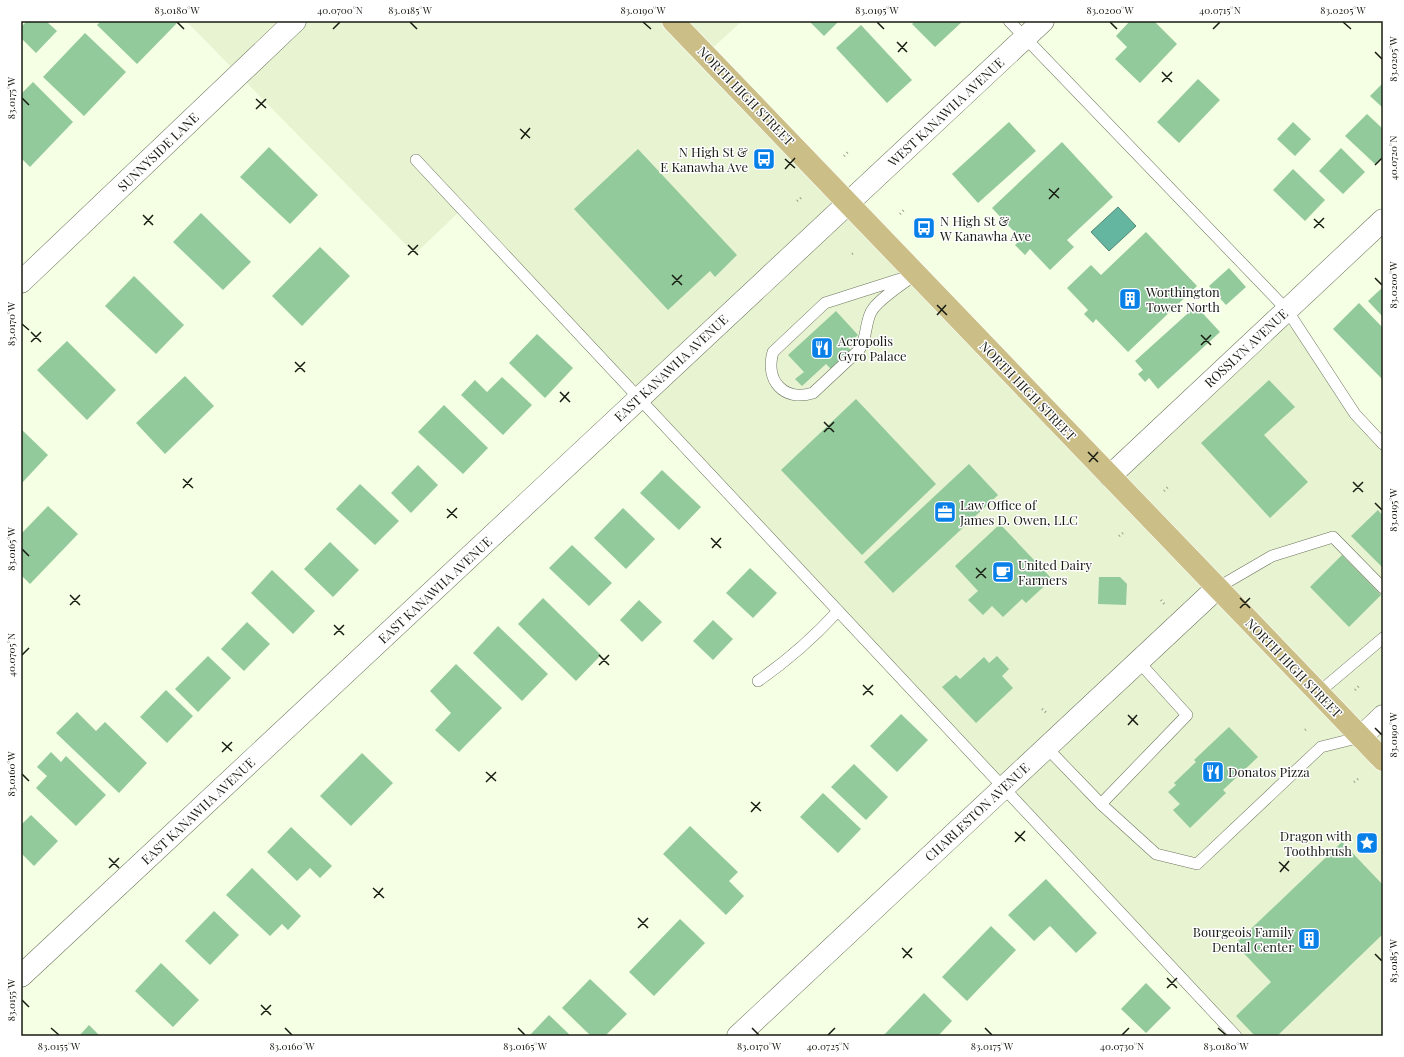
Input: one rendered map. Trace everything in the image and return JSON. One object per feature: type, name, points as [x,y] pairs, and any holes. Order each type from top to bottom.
[{"type":"main road","name":"NORTH HIGH STREET","points":[[673,21],[1383,760]]},
{"type":"street","name":"SUNNYSIDE LANE","points":[[21,282],[295,21]]},
{"type":"street","name":"WEST KANAWHA AVENUE","points":[[848,203],[1043,21]]},
{"type":"street","name":"EAST KANAWHA AVENUE","points":[[21,976],[848,203]]},
{"type":"street","name":"ROSSLYN AVENUE","points":[[1110,476],[1383,220]]},
{"type":"street","name":"CHARLESTON AVENUE","points":[[738,1036],[1217,588]]},
{"type":"street","points":[[1361,737],[1383,716]]},
{"type":"lane","points":[[1009,21],[1287,310],[1355,414],[1383,444]]},
{"type":"lane","points":[[416,160],[1236,1036]]},
{"type":"lane","points":[[916,274],[881,301],[872,311],[866,325],[864,343],[859,350],[813,393],[804,396],[794,395],[786,392],[778,386],[773,379],[770,370],[773,352],[825,302],[916,274]]},
{"type":"lane","points":[[1217,588],[1272,556],[1333,538],[1383,588]]},
{"type":"lane","points":[[758,681],[780,666],[813,637],[838,611]]},
{"type":"lane","points":[[1318,693],[1383,638]]},
{"type":"lane","points":[[1101,804],[1187,715],[1138,661]]},
{"type":"lane","points":[[1046,747],[1101,804],[1156,854],[1197,864],[1321,748],[1361,737]]},
{"type":"path","points":[[844,156],[848,152]]},
{"type":"path","points":[[797,201],[802,197]]},
{"type":"path","points":[[900,214],[904,210]]},
{"type":"path","points":[[1164,491],[1168,487]]},
{"type":"path","points":[[1119,536],[1123,533]]},
{"type":"path","points":[[1355,690],[1360,686]]},
{"type":"path","points":[[1354,782],[1358,779]]},
{"type":"shaded area","points":[[186,21],[742,21],[706,54],[1111,481],[1283,318],[1383,439],[1383,1036],[1232,1036],[462,209],[415,254]]},
{"type":"water","points":[[1118,207],[1136,226],[1109,251],[1091,232]]},
{"type":"building","points":[[27,21],[46,21],[57,31],[36,53],[21,38],[21,27]]},
{"type":"building","points":[[101,21],[179,21],[137,64],[97,25]]},
{"type":"building","points":[[809,21],[839,21],[824,36]]},
{"type":"building","points":[[915,21],[963,21],[935,47],[912,24]]},
{"type":"building","points":[[1130,21],[1154,21],[1177,44],[1140,83],[1115,59],[1127,47],[1116,36]]},
{"type":"building","points":[[861,25],[912,80],[887,103],[836,48]]},
{"type":"building","points":[[85,33],[126,72],[84,116],[43,77]]},
{"type":"building","points":[[1198,79],[1220,100],[1179,143],[1157,122]]},
{"type":"building","points":[[33,82],[73,122],[30,167],[21,158],[21,94]]},
{"type":"building","points":[[1383,83],[1383,108],[1370,96]]},
{"type":"building","points":[[1367,114],[1383,129],[1383,156],[1375,164],[1345,136]]},
{"type":"building","points":[[1009,122],[1036,151],[978,203],[952,174]]},
{"type":"building","points":[[1293,122],[1311,139],[1295,156],[1277,139]]},
{"type":"building","points":[[1062,142],[1113,197],[1067,240],[1074,247],[1050,270],[1030,249],[1025,255],[1015,245],[1021,239],[992,208]]},
{"type":"building","points":[[269,147],[318,195],[290,224],[240,177]]},
{"type":"building","points":[[1341,148],[1365,172],[1343,194],[1319,171]]},
{"type":"building","points":[[638,149],[737,255],[715,277],[710,271],[668,310],[574,209]]},
{"type":"building","points":[[1293,169],[1325,200],[1305,221],[1273,190]]},
{"type":"building","points":[[201,213],[251,262],[223,290],[173,242]]},
{"type":"building","name":"Worthington Tower North","points":[[1146,232],[1197,286],[1128,352],[1096,319],[1093,323],[1084,314],[1088,310],[1067,288],[1091,265],[1101,275]]},
{"type":"building","points":[[320,247],[350,276],[302,326],[272,296]]},
{"type":"building","points":[[1229,268],[1246,287],[1226,305],[1209,286]]},
{"type":"building","points":[[134,276],[184,325],[156,354],[105,306]]},
{"type":"building","points":[[1383,287],[1383,317],[1368,301]]},
{"type":"building","points":[[1359,303],[1383,328],[1383,380],[1333,329]]},
{"type":"building","points":[[1196,306],[1220,332],[1158,389],[1149,378],[1145,382],[1138,374],[1143,370],[1135,361]]},
{"type":"building","name":"Acropolis Gyro Palace","points":[[836,311],[858,335],[846,346],[851,350],[831,369],[826,364],[802,386],[795,379],[804,372],[788,355]]},
{"type":"building","points":[[537,334],[573,368],[545,398],[509,363]]},
{"type":"building","points":[[67,341],[116,390],[87,420],[37,370]]},
{"type":"building","points":[[185,376],[214,406],[165,454],[136,423]]},
{"type":"building","points":[[502,377],[532,405],[503,435],[461,395],[475,380],[487,392]]},
{"type":"building","points":[[1269,380],[1295,407],[1264,435],[1308,482],[1270,518],[1201,443]]},
{"type":"building","points":[[856,399],[936,484],[862,555],[781,470]]},
{"type":"building","points":[[444,405],[488,448],[463,474],[418,432]]},
{"type":"building","points":[[21,429],[48,455],[21,484]]},
{"type":"building","points":[[969,464],[998,495],[893,593],[864,562]]},
{"type":"building","points":[[418,465],[438,485],[411,513],[391,493]]},
{"type":"building","points":[[662,470],[701,507],[679,530],[640,493]]},
{"type":"building","points":[[360,484],[399,521],[375,545],[336,509]]},
{"type":"building","points":[[48,506],[78,534],[30,584],[21,575],[21,534]]},
{"type":"building","points":[[623,508],[655,539],[626,569],[594,538]]},
{"type":"building","points":[[1378,510],[1383,516],[1383,568],[1351,536]]},
{"type":"building","name":"United Dairy Farmers","points":[[1000,524],[1052,579],[1026,603],[1022,599],[1003,617],[992,606],[983,615],[968,600],[978,591],[955,566]]},
{"type":"building","points":[[330,542],[359,570],[333,597],[304,569]]},
{"type":"building","points":[[572,545],[612,583],[589,606],[549,568]]},
{"type":"building","points":[[1342,555],[1381,595],[1349,627],[1310,587]]},
{"type":"building","points":[[750,568],[777,593],[753,618],[726,593]]},
{"type":"building","points":[[272,570],[315,611],[293,634],[251,593]]},
{"type":"building","name":"United Dairy Farmers","points":[[1099,577],[1120,577],[1127,584],[1126,605],[1098,604]]},
{"type":"building","points":[[543,598],[601,655],[576,681],[518,624]]},
{"type":"building","points":[[639,600],[662,622],[642,642],[620,620]]},
{"type":"building","points":[[713,620],[733,639],[713,660],[693,641]]},
{"type":"building","points":[[247,622],[270,644],[244,671],[221,649]]},
{"type":"building","points":[[498,626],[548,674],[522,701],[473,653]]},
{"type":"building","points":[[208,656],[231,678],[198,712],[175,689]]},
{"type":"building","points":[[997,656],[1009,669],[1002,676],[1013,688],[976,723],[942,687],[956,675],[960,679],[984,657],[989,663]]},
{"type":"building","points":[[456,664],[502,708],[459,752],[435,730],[451,713],[430,691]]},
{"type":"building","points":[[166,690],[193,716],[167,743],[140,717]]},
{"type":"building","points":[[77,712],[96,731],[105,722],[147,763],[119,793],[56,733]]},
{"type":"building","points":[[901,714],[928,740],[897,772],[870,746]]},
{"type":"building","name":"Donatos Pizza","points":[[1229,727],[1258,757],[1223,790],[1226,793],[1190,828],[1173,810],[1180,804],[1168,792],[1176,785],[1174,783],[1196,762],[1194,760]]},
{"type":"building","points":[[51,752],[61,762],[66,756],[106,795],[76,826],[36,788],[47,776],[37,767]]},
{"type":"building","points":[[362,753],[393,783],[351,826],[320,796]]},
{"type":"building","points":[[854,764],[888,797],[866,820],[831,787]]},
{"type":"building","points":[[823,793],[861,829],[838,853],[800,817]]},
{"type":"building","points":[[31,815],[58,841],[34,866],[21,853],[21,825]]},
{"type":"building","points":[[690,826],[738,872],[729,881],[744,896],[726,915],[663,854]]},
{"type":"building","points":[[291,827],[332,866],[320,878],[310,868],[297,881],[267,852]]},
{"type":"building","name":"Bourgeois Family Dental Center","points":[[1342,842],[1383,885],[1383,934],[1277,1036],[1255,1036],[1236,1016],[1271,982],[1235,944]]},
{"type":"building","points":[[252,868],[301,916],[288,930],[282,924],[270,936],[226,895]]},
{"type":"building","points":[[1046,879],[1097,933],[1076,953],[1050,926],[1034,941],[1008,915]]},
{"type":"building","points":[[214,911],[239,935],[210,965],[185,941]]},
{"type":"building","points":[[680,919],[705,943],[654,996],[629,972]]},
{"type":"building","points":[[991,926],[1016,950],[967,1001],[942,977]]},
{"type":"building","points":[[161,963],[199,1000],[173,1027],[135,991]]},
{"type":"building","points":[[590,979],[627,1014],[605,1036],[591,1036],[562,1008]]},
{"type":"building","points":[[1146,983],[1171,1008],[1146,1033],[1121,1009]]},
{"type":"building","points":[[924,993],[952,1021],[938,1036],[883,1036]]},
{"type":"building","points":[[549,1015],[571,1036],[529,1036]]},
{"type":"building","points":[[89,1025],[100,1036],[79,1036]]},
{"type":"place","name":"N High St & E Kanawha Ave","points":[[764,159]]},
{"type":"place","name":"N High St & W Kanawha Ave","points":[[924,228]]},
{"type":"place","name":"Worthington Tower North","points":[[1130,299]]},
{"type":"place","name":"Acropolis Gyro Palace","points":[[822,348]]},
{"type":"place","name":"Law Office of James D. Owen, LLC","points":[[945,512]]},
{"type":"place","name":"United Dairy Farmers","points":[[1003,572]]},
{"type":"place","name":"Donatos Pizza","points":[[1213,772]]},
{"type":"place","name":"Dragon with Toothbrush","points":[[1367,843]]},
{"type":"place","name":"Bourgeois Family Dental Center","points":[[1309,939]]}]
